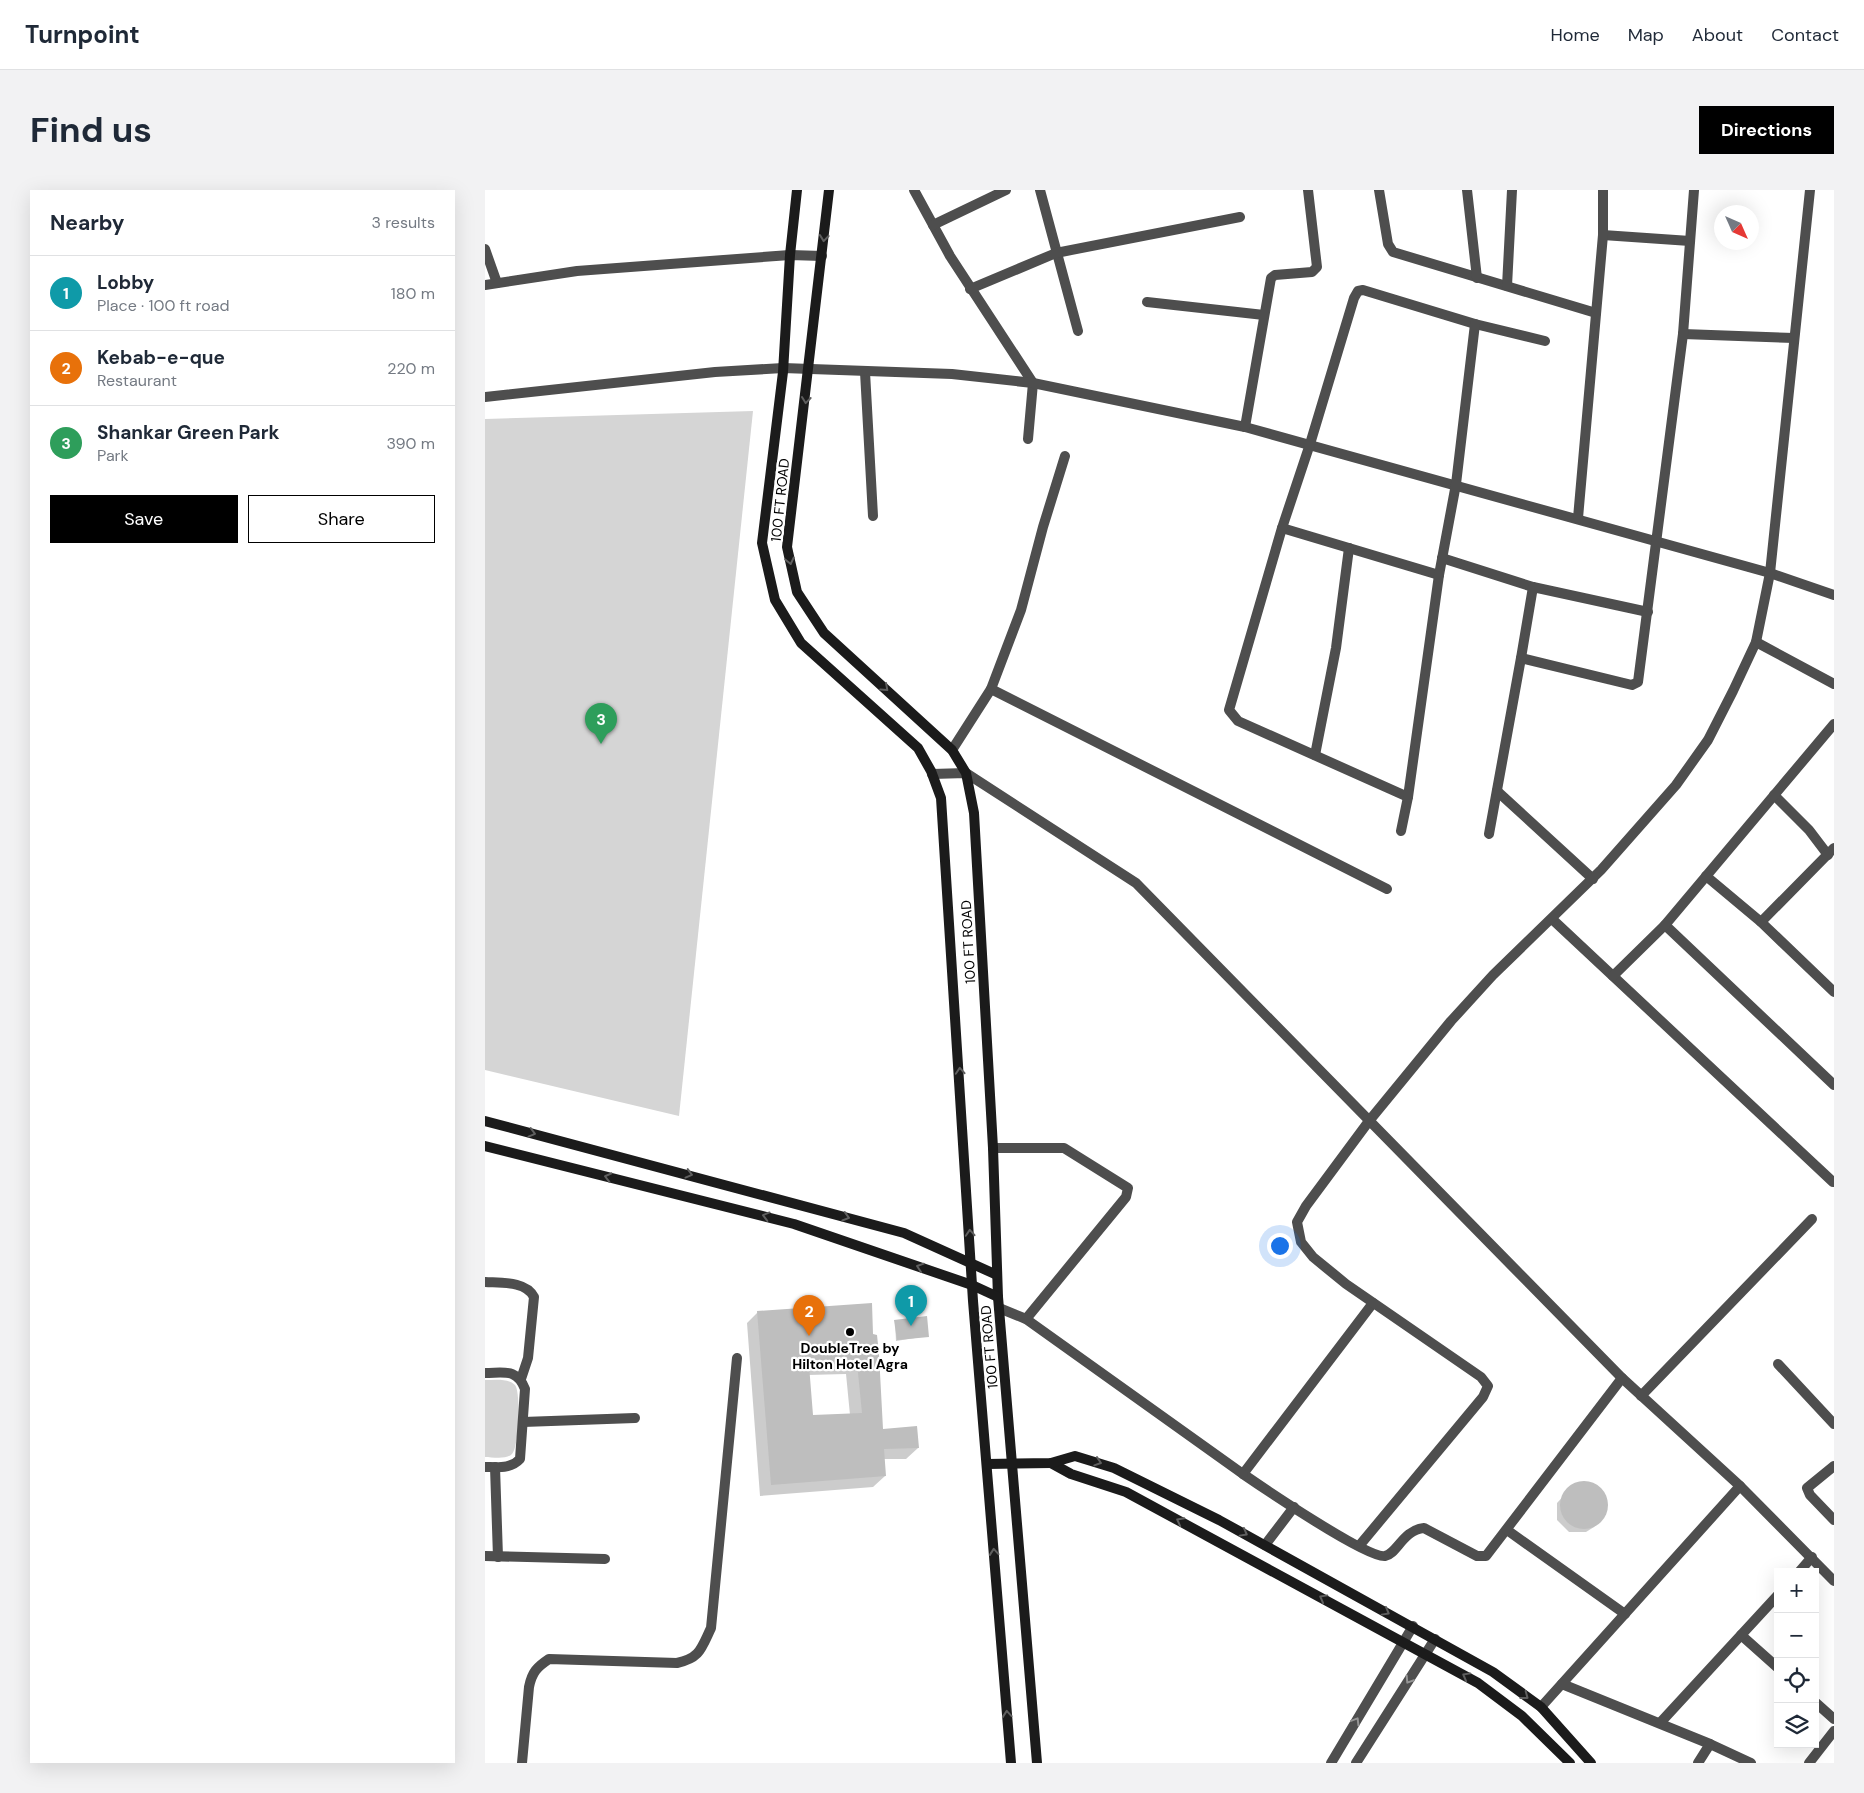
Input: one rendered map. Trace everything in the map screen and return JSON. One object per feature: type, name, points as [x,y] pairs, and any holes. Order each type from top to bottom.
[{"type":"main road","name":"100 FT ROAD","points":[[797,190],[790,255],[783,368],[762,543],[775,600],[801,643],[918,748],[932,774],[941,798],[973,1285],[1011,1763]]},
{"type":"main road","name":"100 FT ROAD","points":[[829,190],[787,547],[797,592],[824,633],[952,750],[966,773],[975,814],[993,1148],[998,1297],[1037,1763]]},
{"type":"main road","points":[[485,1121],[799,1203],[904,1233],[972,1262],[997,1275]]},
{"type":"main road","points":[[485,1146],[794,1224],[973,1285],[998,1297]]},
{"type":"main road","points":[[987,1464],[1012,1462],[1051,1463],[1075,1456],[1100,1462],[1219,1520],[1493,1672],[1541,1708],[1591,1763]]},
{"type":"main road","points":[[1051,1463],[1071,1474],[1126,1492],[1478,1683],[1521,1716],[1570,1763]]},
{"type":"street","points":[[914,190],[970,288],[1033,383],[1028,439]]},
{"type":"street","points":[[933,225],[1006,190]]},
{"type":"street","points":[[1040,190],[1078,331]]},
{"type":"street","points":[[1245,427],[1264,315],[1273,276],[1315,270],[1316,253],[1308,190]]},
{"type":"street","points":[[1379,190],[1388,244],[1393,252],[1596,313]]},
{"type":"street","points":[[1467,190],[1477,278]]},
{"type":"street","points":[[1507,286],[1511,190]]},
{"type":"street","points":[[1578,518],[1603,236],[1603,190]]},
{"type":"street","points":[[1521,658],[1635,685],[1638,682],[1683,334],[1694,190]]},
{"type":"street","points":[[1359,1546],[1483,1397],[1488,1386],[1481,1377],[1373,1303],[1313,1257],[1301,1242],[1297,1222],[1306,1206],[1369,1121],[1451,1021],[1493,975],[1593,878],[1676,785],[1708,740],[1756,642],[1771,573],[1810,190]]},
{"type":"street","points":[[970,288],[1056,253],[1240,217]]},
{"type":"street","points":[[1603,236],[1690,241]]},
{"type":"street","points":[[485,249],[497,284]]},
{"type":"street","points":[[485,285],[577,271],[790,255],[822,256]]},
{"type":"street","points":[[1408,797],[1238,721],[1229,710],[1282,528],[1310,444],[1354,298],[1358,291],[1363,290],[1475,324],[1545,341]]},
{"type":"street","points":[[1147,302],[1264,315]]},
{"type":"street","points":[[1401,831],[1408,797],[1439,574],[1456,484],[1475,324]]},
{"type":"street","points":[[1683,334],[1794,338]]},
{"type":"street","points":[[485,397],[715,372],[783,368],[809,371],[952,374],[1033,383],[1245,427],[1310,444],[1771,573],[1834,595]]},
{"type":"street","points":[[865,372],[873,516]]},
{"type":"street","points":[[952,750],[991,689],[1021,610],[1043,527],[1065,456]]},
{"type":"street","points":[[1282,528],[1439,574]]},
{"type":"street","points":[[1315,755],[1336,648],[1349,548]]},
{"type":"street","points":[[1442,558],[1533,587],[1648,612]]},
{"type":"street","points":[[1489,834],[1533,587]]},
{"type":"street","points":[[1756,642],[1834,684]]},
{"type":"street","points":[[991,689],[1387,889]]},
{"type":"street","points":[[1613,976],[1665,925],[1834,724]]},
{"type":"street","points":[[932,774],[966,773],[1136,883],[1622,1378],[1740,1486],[1834,1581]]},
{"type":"street","points":[[1497,791],[1593,878]]},
{"type":"street","points":[[1761,922],[1831,852],[1775,795]]},
{"type":"street","points":[[1706,876],[1761,922],[1834,992]]},
{"type":"street","points":[[1552,918],[1833,1182]]},
{"type":"street","points":[[1665,925],[1834,1085]]},
{"type":"street","points":[[993,1148],[1064,1148],[1128,1188],[1126,1197],[1026,1319]]},
{"type":"street","points":[[1641,1396],[1812,1219]]},
{"type":"street","points":[[485,1282],[524,1287],[531,1291],[534,1297],[528,1358],[521,1379]]},
{"type":"street","points":[[1243,1474],[1373,1303]]},
{"type":"street","points":[[999,1308],[1026,1319],[1243,1474],[1294,1507],[1359,1546],[1386,1556],[1409,1533],[1424,1528],[1481,1558],[1490,1552],[1622,1378]]},
{"type":"street","points":[[522,1763],[529,1687],[532,1675],[537,1667],[549,1659],[677,1664],[692,1660],[700,1652],[711,1628],[737,1358]]},
{"type":"street","points":[[1778,1364],[1834,1424]]},
{"type":"street","points":[[485,1373],[514,1373],[521,1379],[525,1389],[520,1459],[515,1464],[490,1467],[498,1556]]},
{"type":"street","points":[[523,1422],[635,1418]]},
{"type":"street","points":[[1834,1466],[1807,1488],[1810,1495],[1834,1520]]},
{"type":"street","points":[[1541,1708],[1740,1486]]},
{"type":"street","points":[[1265,1545],[1294,1507]]},
{"type":"street","points":[[1507,1530],[1625,1614]]},
{"type":"street","points":[[485,1556],[605,1559]]},
{"type":"street","points":[[1802,1568],[1812,1557]]},
{"type":"street","points":[[1660,1723],[1774,1598]]},
{"type":"street","points":[[1331,1763],[1413,1626]]},
{"type":"street","points":[[1741,1635],[1774,1664]]},
{"type":"street","points":[[1356,1763],[1435,1639]]},
{"type":"street","points":[[1562,1684],[1660,1723],[1751,1763]]},
{"type":"street","points":[[1816,1703],[1834,1719]]},
{"type":"street","points":[[1809,1763],[1834,1731]]},
{"type":"street","points":[[1697,1763],[1710,1744]]},
{"type":"shaded area","points":[[753,411],[679,1116],[485,1070],[485,419]]},
{"type":"shaded area","points":[[485,1380],[509,1381],[515,1385],[517,1390],[519,1408],[518,1431],[514,1450],[512,1454],[506,1457],[485,1457]]},
{"type":"building","name":"DoubleTree by Hilton Hotel Agra","points":[[872,1303],[873,1334],[877,1335],[879,1354],[883,1429],[917,1426],[919,1448],[884,1449],[886,1476],[771,1485],[757,1311]],"holes":[[[857,1363],[862,1413],[813,1415],[809,1365]]]},
{"type":"building","points":[[927,1316],[929,1337],[897,1340],[894,1320]]},
{"type":"building","points":[[1584,1481],[1593,1483],[1601,1488],[1606,1496],[1608,1505],[1606,1514],[1601,1522],[1593,1527],[1584,1529],[1575,1527],[1567,1522],[1562,1514],[1560,1505],[1562,1496],[1567,1488],[1575,1483]]},
{"type":"place","name":"Shankar Green Park","points":[[601,744]]},
{"type":"place","name":"Lobby","points":[[911,1326]]},
{"type":"place","name":"DoubleTree by Hilton Hotel Agra","points":[[850,1332]]},
{"type":"place","name":"Kebab-e-que","points":[[809,1336]]}]
